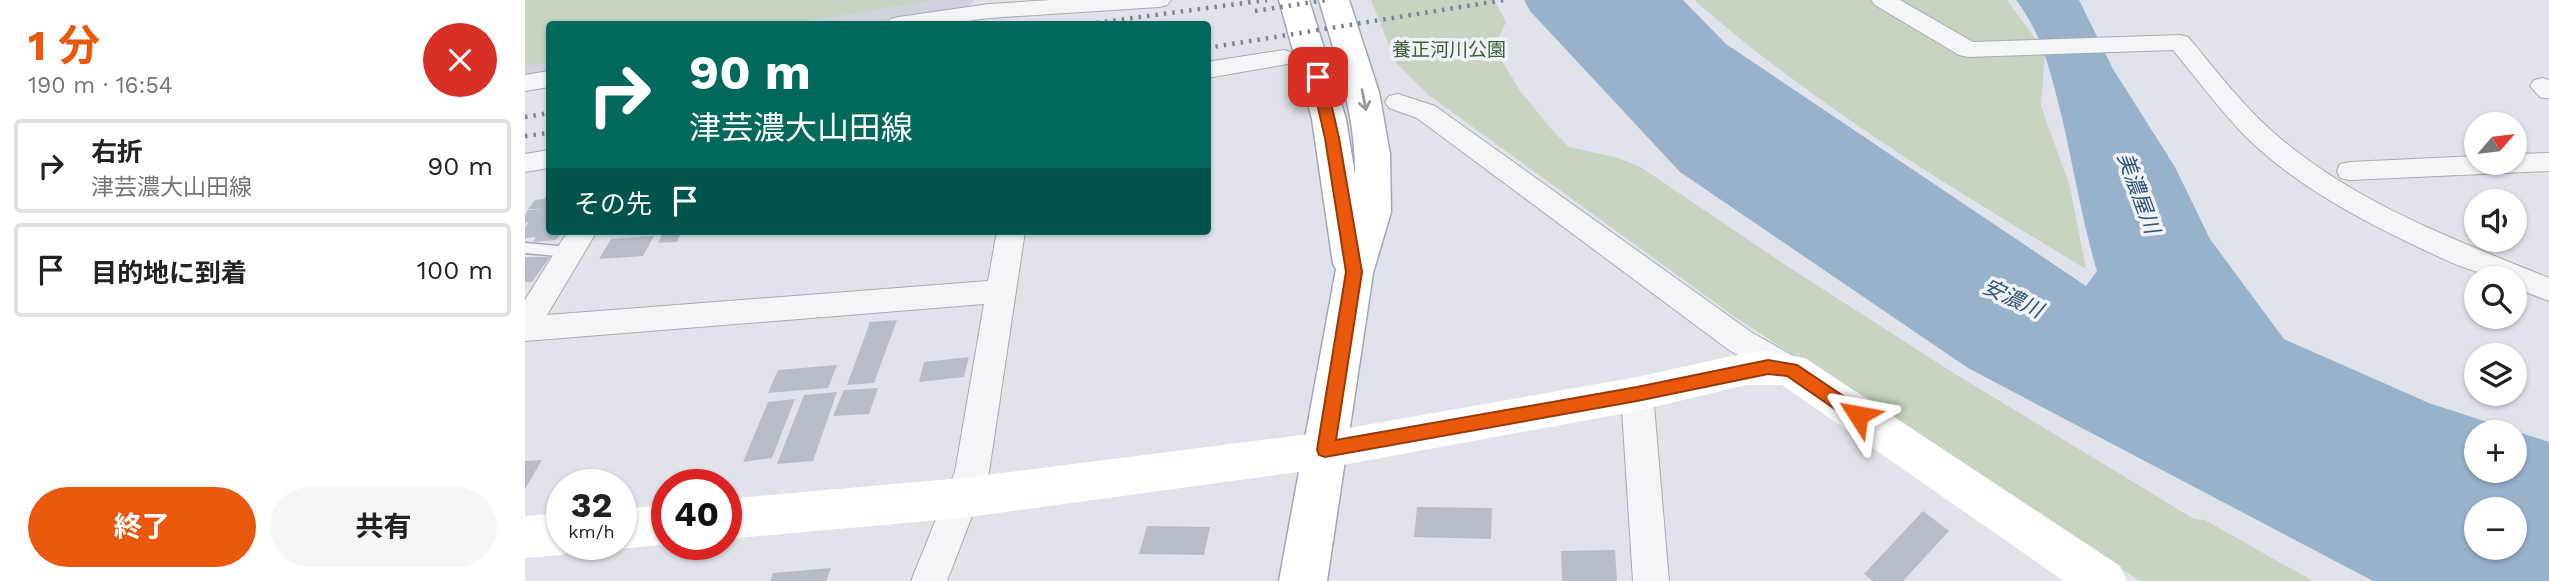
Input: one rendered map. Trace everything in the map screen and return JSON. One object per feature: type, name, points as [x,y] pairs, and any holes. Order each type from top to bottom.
[{"type":"street","points":[[913,21],[990,5],[1159,0]]},
{"type":"street","points":[[1294,0],[1329,118],[1354,272]]},
{"type":"street","points":[[1303,581],[1354,272],[1373,212],[1373,154],[1363,92],[1334,0]]},
{"type":"street","points":[[1883,0],[1968,50],[2181,42],[2241,116],[2307,174],[2352,202],[2402,228],[2549,290]]},
{"type":"street","points":[[1211,69],[1284,58]]},
{"type":"street","points":[[525,83],[546,80]]},
{"type":"street","points":[[1398,102],[1426,112],[1740,341],[1791,370],[2103,581]]},
{"type":"street","points":[[525,163],[546,160]]},
{"type":"street","points":[[2350,171],[2549,162]]},
{"type":"street","points":[[929,581],[972,472],[1010,235]]},
{"type":"street","points":[[525,327],[576,242]]},
{"type":"street","points":[[525,327],[1002,291]]},
{"type":"street","points":[[742,518],[962,498],[1325,450],[1637,394],[1746,369],[1768,367],[1791,370]]},
{"type":"street","points":[[1637,394],[1651,581]]},
{"type":"street","points":[[525,537],[546,535]]},
{"type":"lane","points":[[525,248],[576,242]]},
{"type":"shaded area","points":[[525,0],[975,0],[967,8],[882,21],[546,21],[546,74],[525,77]]},
{"type":"green space","points":[[525,0],[934,0],[807,21],[546,21],[546,62],[525,66]]},
{"type":"green space","name":"養正河川公園","points":[[1371,0],[1494,0],[1506,22],[1496,44],[1498,54],[1520,91],[1569,147],[1619,158],[1642,168],[1787,266],[1952,372],[2194,519],[2205,520],[2313,581],[2140,581],[1735,317],[1430,96],[1396,63]]},
{"type":"green space","points":[[1694,0],[2007,0],[2045,52],[2041,106],[2070,187],[2086,269],[1934,176],[1835,110]]},
{"type":"water","points":[[1524,0],[1683,0],[1726,44],[2086,286],[2097,271],[2062,119],[2042,47],[2016,0],[2079,0],[2113,69],[2175,167],[2210,239],[2284,339],[2429,403],[2481,420],[2464,420],[2464,483],[2527,483],[2527,435],[2549,442],[2549,581],[2373,581],[1968,368],[1680,172],[1530,11]]},
{"type":"building","points":[[546,196],[546,235],[560,235],[556,240],[533,242],[536,237],[525,238],[525,228],[529,222],[525,223],[525,215],[528,210],[543,209],[528,209],[535,200]]},
{"type":"building","points":[[662,235],[680,235],[677,242],[658,243]]},
{"type":"building","points":[[654,236],[643,256],[599,259],[611,239]]},
{"type":"building","points":[[525,257],[550,257],[532,282],[525,282]]},
{"type":"building","points":[[897,320],[874,383],[847,385],[870,322]]},
{"type":"building","points":[[969,357],[964,377],[919,382],[924,362]]},
{"type":"building","points":[[837,365],[828,388],[768,393],[778,370]]},
{"type":"building","points":[[878,388],[869,414],[833,416],[844,390]]},
{"type":"building","points":[[837,392],[813,461],[777,464],[804,395]]},
{"type":"building","points":[[795,399],[772,458],[743,462],[768,402]]},
{"type":"building","points":[[542,460],[525,489],[525,461]]},
{"type":"building","points":[[1417,507],[1492,508],[1491,539],[1414,537]]},
{"type":"building","points":[[1923,511],[1949,531],[1903,581],[1873,581],[1864,574]]},
{"type":"building","points":[[1147,526],[1210,527],[1204,555],[1139,554]]},
{"type":"building","points":[[1615,550],[1617,581],[1562,581],[1561,551]]},
{"type":"building","points":[[831,568],[826,581],[770,581],[773,573]]},
{"type":"railway","points":[[1110,21],[1267,0]]},
{"type":"railway","points":[[1255,11],[1326,0]]},
{"type":"railway","points":[[1211,47],[1504,0]]},
{"type":"railway","points":[[525,117],[546,114]]},
{"type":"railway","points":[[525,136],[546,133]]},
{"type":"route","points":[[1318,77],[1329,118],[1354,272],[1325,450],[1637,394],[1746,369],[1768,367],[1791,370],[1858,415]]},
{"type":"water label","name":"美濃屋川","points":[[2139,193]]},
{"type":"water label","name":"安濃川","points":[[2013,298]]}]
